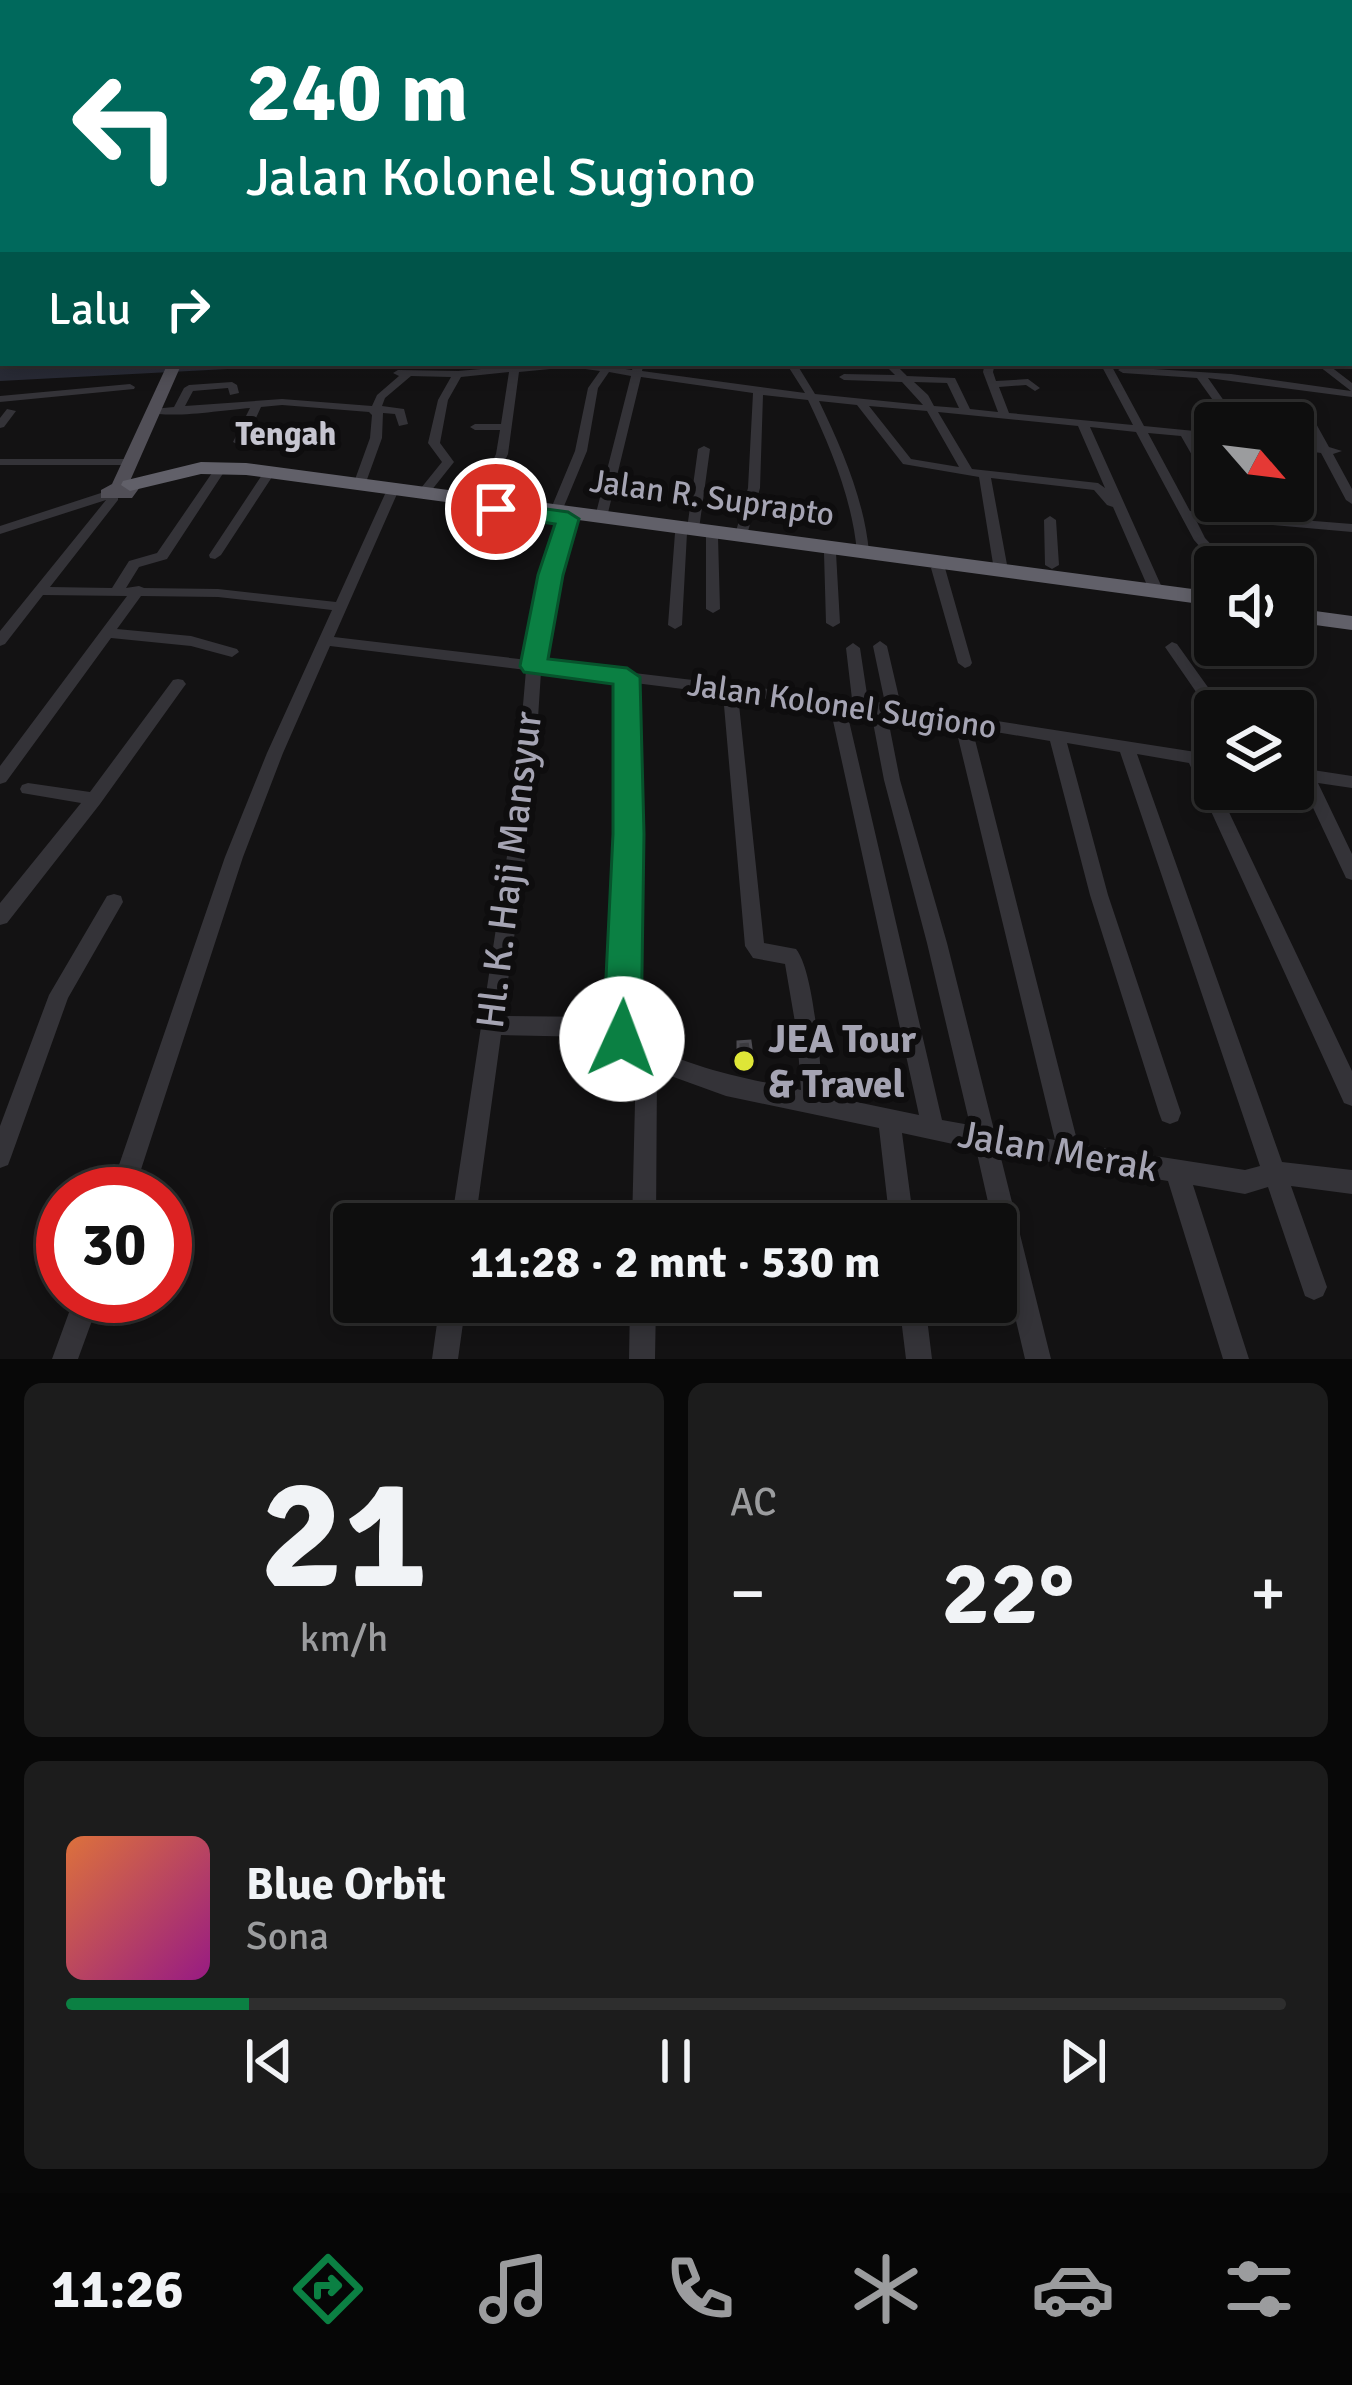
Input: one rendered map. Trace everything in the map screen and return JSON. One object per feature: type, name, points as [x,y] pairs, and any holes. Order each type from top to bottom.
[{"type":"highway","name":"Jalan R. Suprapto","points":[[121,490],[222,467],[1026,577],[1053,571],[1194,598]]},
{"type":"highway","name":"Jalan R. Suprapto","points":[[121,490],[218,472],[468,501]]},
{"type":"highway","name":"Jalan R. Suprapto","points":[[562,515],[1194,599]]},
{"type":"highway","points":[[1314,615],[1352,620]]},
{"type":"main road","points":[[121,490],[174,366]]},
{"type":"street","points":[[359,484],[376,438],[381,397],[404,373],[458,374],[534,366]]},
{"type":"street","points":[[584,366],[638,368],[758,392],[1194,434]]},
{"type":"street","points":[[793,366],[811,397],[856,507],[863,552]]},
{"type":"street","points":[[892,366],[932,409],[968,472]]},
{"type":"street","points":[[988,366],[1005,416]]},
{"type":"street","points":[[1225,366],[1231,377]]},
{"type":"street","points":[[1323,366],[1352,391]]},
{"type":"street","points":[[468,501],[499,464],[514,368]]},
{"type":"street","points":[[601,517],[638,368]]},
{"type":"street","name":"Hl. K. Haji Mansyur","points":[[466,1203],[523,810],[533,666],[562,515],[593,388],[605,369]]},
{"type":"street","points":[[1204,546],[1114,370],[1181,369],[1352,391]]},
{"type":"street","points":[[423,493],[449,460],[434,443],[443,400],[458,374]]},
{"type":"street","points":[[875,375],[896,405]]},
{"type":"street","points":[[1200,375],[1220,402]]},
{"type":"street","points":[[844,377],[953,381],[966,412]]},
{"type":"street","points":[[993,384],[1030,382],[1035,388]]},
{"type":"street","points":[[177,411],[190,388],[232,385],[233,392]]},
{"type":"street","points":[[0,399],[130,387]]},
{"type":"street","points":[[741,535],[754,488],[758,392]]},
{"type":"street","points":[[860,401],[907,462],[1098,488],[1110,502],[1120,505]]},
{"type":"street","points":[[153,412],[282,402],[401,412],[404,424]]},
{"type":"street","points":[[239,442],[256,406]]},
{"type":"street","points":[[0,425],[11,411]]},
{"type":"street","points":[[1082,422],[1157,592]]},
{"type":"street","points":[[1314,423],[1339,451],[1352,500]]},
{"type":"street","points":[[475,427],[507,428]]},
{"type":"street","points":[[1185,433],[1194,449]]},
{"type":"street","points":[[675,625],[686,531],[704,449]]},
{"type":"street","points":[[0,462],[130,462]]},
{"type":"street","points":[[116,591],[134,564],[162,556],[218,472]]},
{"type":"street","points":[[985,475],[1001,570]]},
{"type":"street","points":[[215,555],[266,477]]},
{"type":"street","points":[[0,530],[121,490]]},
{"type":"street","points":[[0,641],[121,490]]},
{"type":"street","points":[[130,1167],[234,857],[392,494]]},
{"type":"street","points":[[1186,514],[1194,515]]},
{"type":"street","points":[[1050,520],[1053,571]]},
{"type":"street","points":[[1283,522],[1352,528]]},
{"type":"street","points":[[686,531],[713,608]]},
{"type":"street","points":[[830,553],[833,623]]},
{"type":"street","points":[[938,568],[965,663]]},
{"type":"street","points":[[0,778],[139,590]]},
{"type":"street","points":[[40,591],[218,593],[340,608]]},
{"type":"street","points":[[109,633],[190,641],[232,652]]},
{"type":"street","name":"Jalan Kolonel Sugiono","points":[[325,641],[878,708],[1194,758]]},
{"type":"street","points":[[878,708],[880,646]]},
{"type":"street","points":[[1172,646],[1202,690]]},
{"type":"street","points":[[853,648],[878,708],[1038,1359]]},
{"type":"street","points":[[622,1039],[627,677]]},
{"type":"street","points":[[0,917],[178,683]]},
{"type":"street","points":[[730,690],[755,946],[760,952],[789,955],[794,960],[813,1103]]},
{"type":"street","points":[[837,703],[933,1129]]},
{"type":"street","points":[[962,720],[1069,1151]]},
{"type":"street","points":[[1057,735],[1100,895],[1170,1114]]},
{"type":"street","points":[[1126,747],[1314,1287]]},
{"type":"street","points":[[1314,776],[1352,782]]},
{"type":"street","points":[[28,788],[94,799]]},
{"type":"street","points":[[1314,802],[1352,873]]},
{"type":"street","points":[[1227,810],[1352,1095]]},
{"type":"street","points":[[0,1157],[64,982],[114,902]]},
{"type":"street","name":"Jalan Merak","points":[[490,1025],[595,1027],[646,1057],[726,1084],[986,1140],[1252,1183],[1276,1173],[1352,1182]]},
{"type":"street","points":[[644,1203],[646,1057]]},
{"type":"street","points":[[889,1120],[899,1203]]},
{"type":"street","points":[[1177,1172],[1236,1359]]},
{"type":"street","points":[[65,1359],[78,1323]]},
{"type":"street","points":[[445,1359],[450,1323]]},
{"type":"street","points":[[642,1359],[643,1323]]},
{"type":"street","points":[[915,1323],[920,1359]]},
{"type":"shaded area","points":[[0,366],[287,366],[0,381]]},
{"type":"building","points":[[750,1041],[753,1063],[738,1061],[738,1042]]},
{"type":"place","name":"JEA Tour & Travel","points":[[744,1061]]},
{"type":"district","name":"Tengah","points":[[286,434]]},
{"type":"route","points":[[496,509],[568,519],[550,575],[533,666],[627,677],[622,1039]]}]
